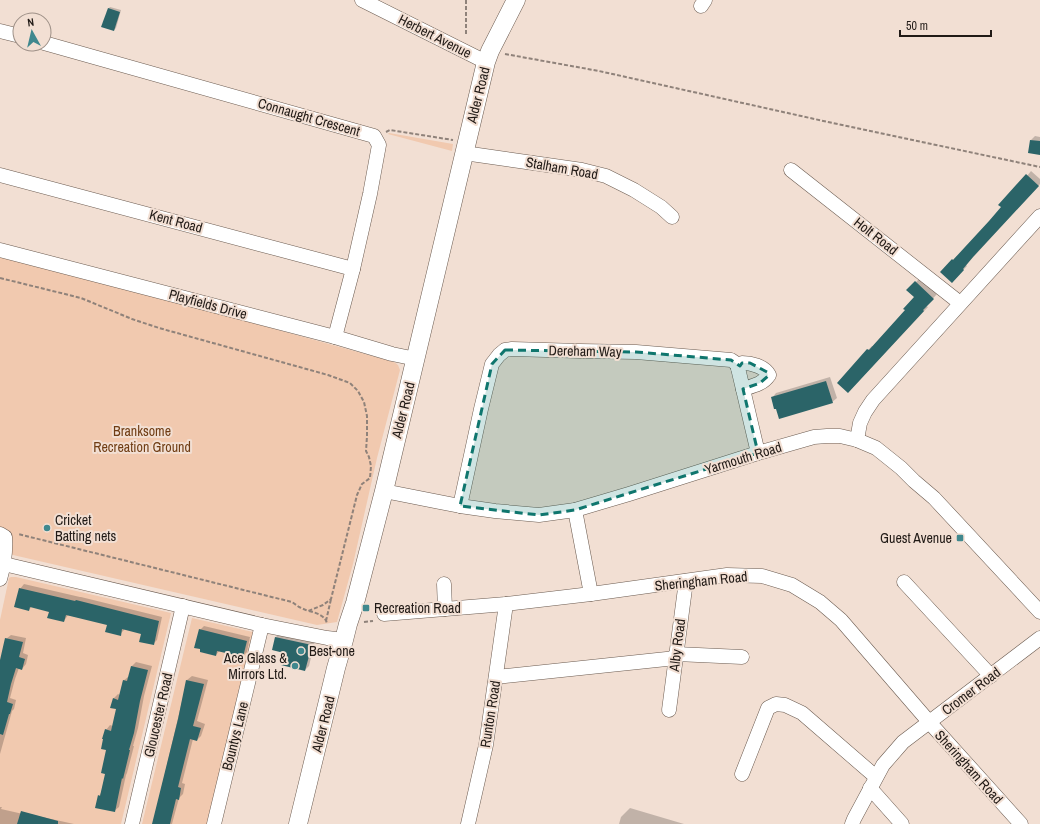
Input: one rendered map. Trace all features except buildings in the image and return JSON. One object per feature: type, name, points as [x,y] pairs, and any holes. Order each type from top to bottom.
[{"type":"main road","name":"Alder Road","points":[[298,824],[336,668],[355,603],[384,491],[488,57],[516,0]]},
{"type":"street","name":"Herbert Avenue","points":[[362,0],[488,57]]},
{"type":"street","points":[[0,31],[12,34]]},
{"type":"street","name":"Connaught Crescent","points":[[52,45],[374,136],[379,146],[370,194],[335,337]]},
{"type":"street","name":"Stalham Road","points":[[465,148],[582,170],[606,176],[634,190],[661,207],[672,217]]},
{"type":"street","name":"Holt Road","points":[[792,170],[960,303]]},
{"type":"street","name":"Kent Road","points":[[0,175],[353,268]]},
{"type":"street","points":[[857,440],[860,423],[873,400],[1040,216]]},
{"type":"street","name":"Playfields Drive","points":[[0,250],[335,337],[392,354],[416,358]]},
{"type":"street","name":"Dereham Way","points":[[460,506],[492,364],[505,350],[636,352],[731,360],[737,364],[738,368]]},
{"type":"street","points":[[743,389],[760,383],[769,375],[764,369],[750,363],[742,362],[738,368],[758,453]]},
{"type":"street","name":"Yarmouth Road","points":[[384,491],[460,506],[495,511],[539,514],[575,510],[814,437],[840,436],[857,440],[876,448],[901,468],[934,498],[1040,612]]},
{"type":"street","points":[[575,510],[591,594]]},
{"type":"street","points":[[0,579],[6,544],[3,536]]},
{"type":"street","points":[[2,563],[262,625],[327,638],[346,632]]},
{"type":"street","name":"Sheringham Road","points":[[384,614],[506,604],[727,575],[762,576],[792,585],[820,602],[841,620],[930,723],[1021,824]]},
{"type":"street","name":"Alby Road","points":[[669,710],[686,580]]},
{"type":"street","points":[[904,582],[991,676]]},
{"type":"street","points":[[444,584],[445,609]]},
{"type":"street","name":"Runton Road","points":[[468,824],[486,745],[506,604]]},
{"type":"street","name":"Gloucester Road","points":[[132,824],[183,606]]},
{"type":"street","name":"Bountys Lane","points":[[214,824],[262,625]]},
{"type":"street","name":"Cromer Road","points":[[852,824],[883,765],[903,742],[1040,638]]},
{"type":"street","points":[[496,677],[676,656],[742,657]]},
{"type":"street","points":[[742,774],[768,708],[776,704],[786,705],[802,713],[873,783],[902,824]]},
{"type":"path","points":[[466,0],[466,36]]},
{"type":"path","points":[[488,57],[599,71],[828,122],[1040,166]]},
{"type":"path","points":[[374,136],[390,130],[465,148]]},
{"type":"path","points":[[0,278],[81,298],[145,324],[328,375],[350,383],[358,391],[364,402],[367,416],[366,451],[371,466],[370,478],[362,484],[357,495],[326,621]]},
{"type":"path","points":[[3,536],[10,533],[27,536],[292,602],[308,611],[323,605],[331,599]]},
{"type":"path","points":[[346,632],[383,620],[384,614]]},
{"type":"highlighted area","points":[[505,350],[636,352],[731,360],[740,366],[742,363],[750,363],[767,372],[768,376],[760,383],[743,389],[758,453],[575,510],[539,515],[460,506],[492,364]]},
{"type":"green space","points":[[388,134],[453,144],[452,151]]},
{"type":"green space","name":"Branksome Recreation Ground","points":[[0,254],[394,362],[398,365],[400,370],[377,458],[353,564],[337,622],[317,625],[0,552]]},
{"type":"green space","points":[[11,577],[171,613],[121,824],[0,824],[0,620],[9,578]]},
{"type":"green space","points":[[192,618],[257,633],[210,824],[142,824]]},
{"type":"place","name":"Cricket Batting nets","points":[[47,528]]},
{"type":"place","name":"Guest Avenue","points":[[960,538]]},
{"type":"place","name":"Recreation Road","points":[[366,608]]},
{"type":"place","name":"Best-one","points":[[301,651]]},
{"type":"place","name":"Ace Glass & Mirrors Ltd.","points":[[295,666]]}]
